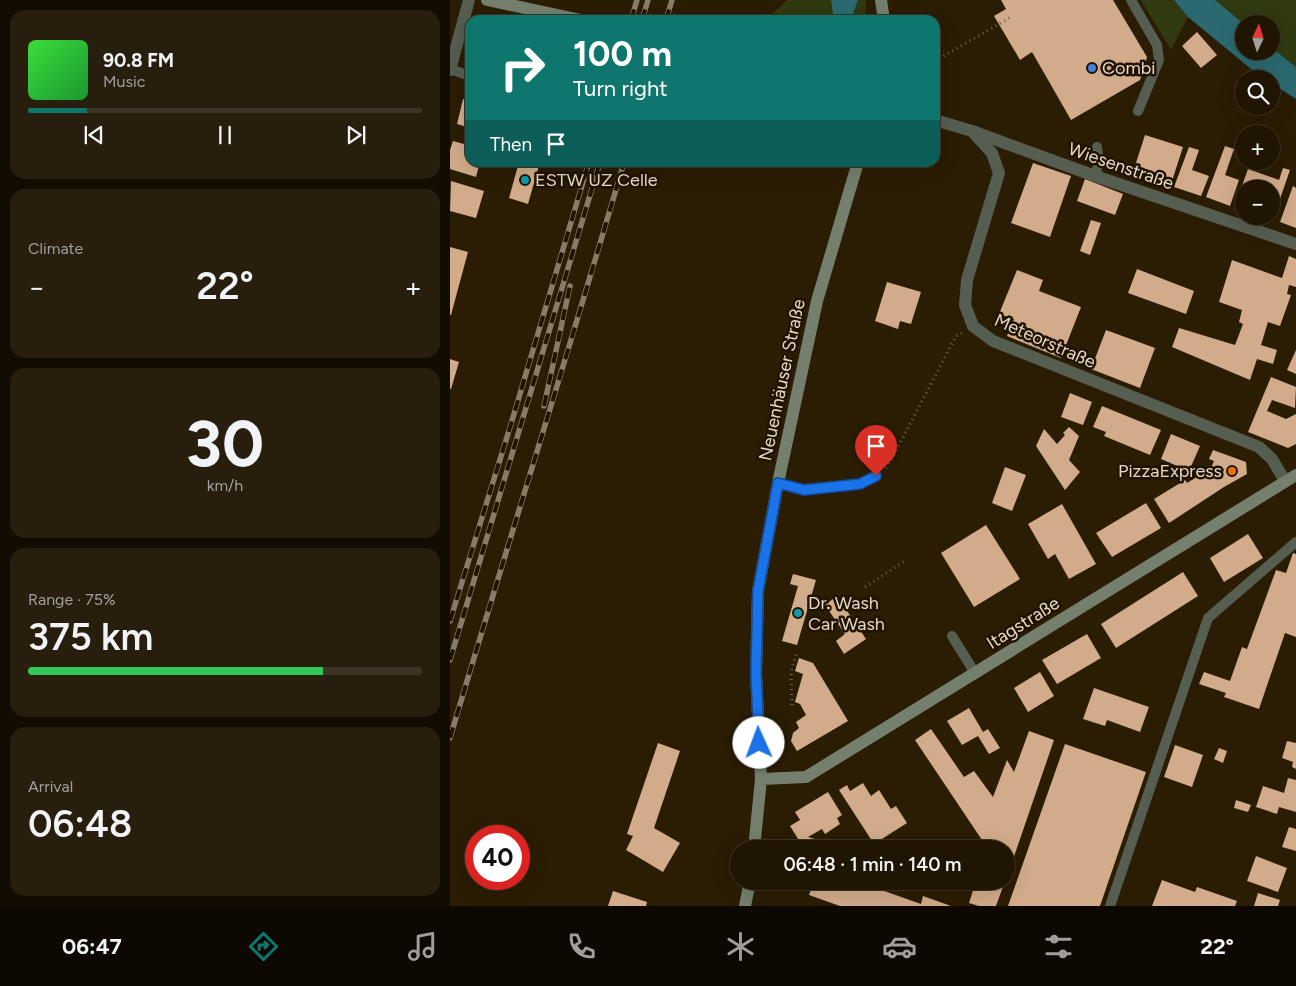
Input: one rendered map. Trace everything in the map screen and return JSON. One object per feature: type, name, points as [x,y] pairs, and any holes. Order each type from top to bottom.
[{"type":"street","points":[[450,70],[469,0]]},
{"type":"street","points":[[487,0],[558,15]]},
{"type":"street","points":[[881,0],[883,15]]},
{"type":"street","name":"Wiesenstraße","points":[[940,121],[1296,244]]},
{"type":"street","name":"Meteorstraße","points":[[972,131],[992,153],[998,173],[967,280],[965,304],[973,326],[993,341],[1259,447],[1291,478]]},
{"type":"street","name":"Neuenhäuser Straße","points":[[755,840],[761,778],[756,673],[758,591],[778,483],[817,301],[857,167]]},
{"type":"street","name":"Itagstraße","points":[[761,778],[806,777],[1291,478]]},
{"type":"street","points":[[745,906],[748,890]]},
{"type":"lane","points":[[1131,0],[1157,45],[1159,60],[1138,111]]},
{"type":"lane","points":[[450,70],[465,74]]},
{"type":"lane","points":[[1095,176],[1099,162],[1097,147]]},
{"type":"lane","points":[[778,483],[804,490],[860,484],[876,476]]},
{"type":"lane","points":[[1110,906],[1208,618],[1296,542]]},
{"type":"lane","points":[[952,636],[975,673]]},
{"type":"path","points":[[940,58],[1012,18]]},
{"type":"path","points":[[876,476],[888,466],[956,336],[973,326]]},
{"type":"path","points":[[865,587],[906,560]]},
{"type":"path","points":[[792,705],[791,672],[797,652]]},
{"type":"green space","points":[[787,0],[866,0],[865,15],[771,15]]},
{"type":"green space","points":[[1141,0],[1174,0],[1188,17],[1171,50]]},
{"type":"green space","points":[[1215,0],[1296,0],[1296,67],[1280,54],[1280,15],[1235,15],[1235,17]]},
{"type":"water","points":[[831,0],[858,0],[852,15],[833,15]]},
{"type":"water","points":[[1174,0],[1215,0],[1235,17],[1235,56],[1188,17]]},
{"type":"water","points":[[1280,54],[1296,67],[1296,99],[1280,89],[1280,70],[1252,70],[1240,60],[1280,60]]},
{"type":"building","name":"Combi","points":[[1001,0],[1113,0],[1147,57],[1140,80],[1071,120],[1032,52],[1020,60],[994,16],[1006,9]]},
{"type":"building","points":[[1197,32],[1217,55],[1201,68],[1182,46]]},
{"type":"building","points":[[463,99],[465,100],[465,126],[457,124]]},
{"type":"building","points":[[1145,135],[1183,147],[1171,184],[1133,172]]},
{"type":"building","points":[[465,140],[465,167],[479,167],[476,177],[450,169],[450,150],[453,141],[464,144]]},
{"type":"building","points":[[1225,146],[1234,149],[1225,175],[1239,180],[1235,180],[1235,192],[1230,206],[1206,197]]},
{"type":"building","points":[[1189,147],[1199,150],[1192,170],[1209,176],[1201,196],[1174,187]]},
{"type":"building","points":[[1033,163],[1071,176],[1050,237],[1011,223]]},
{"type":"building","name":"ESTW UZ Celle","points":[[518,167],[539,167],[528,204],[509,198]]},
{"type":"building","points":[[1283,168],[1290,170],[1280,199],[1280,180]]},
{"type":"building","points":[[1248,170],[1279,180],[1244,180]]},
{"type":"building","points":[[1085,179],[1123,194],[1115,215],[1077,201]]},
{"type":"building","points":[[451,181],[484,191],[476,218],[450,211]]},
{"type":"building","points":[[1293,186],[1296,188],[1296,228],[1280,222]]},
{"type":"building","points":[[1091,220],[1101,223],[1090,255],[1080,251]]},
{"type":"building","points":[[450,247],[468,252],[451,315],[450,315]]},
{"type":"building","points":[[1289,256],[1296,259],[1296,287],[1289,285],[1287,294],[1291,295],[1280,326],[1268,322],[1261,345],[1277,350],[1273,364],[1257,359],[1250,380],[1172,347],[1179,328],[1235,345],[1243,324],[1239,322],[1242,310],[1219,302],[1232,260],[1282,278]]},
{"type":"building","points":[[1137,269],[1194,291],[1186,314],[1128,293]]},
{"type":"building","points":[[1017,270],[1043,280],[1039,291],[1081,307],[1061,358],[1007,336],[1014,319],[999,314]]},
{"type":"building","points":[[887,282],[921,292],[911,324],[900,321],[898,329],[875,321]]},
{"type":"building","points":[[1106,330],[1155,348],[1140,388],[1091,369]]},
{"type":"building","points":[[1296,350],[1296,374],[1287,370]]},
{"type":"building","points":[[450,359],[459,362],[451,389],[450,389]]},
{"type":"building","points":[[1271,377],[1296,387],[1295,408],[1272,400],[1267,411],[1286,419],[1296,414],[1296,444],[1288,448],[1248,432]]},
{"type":"building","points":[[1070,393],[1092,402],[1083,425],[1061,417]]},
{"type":"building","points":[[1102,406],[1161,430],[1150,455],[1104,436],[1106,432],[1093,427]]},
{"type":"building","points":[[1069,427],[1079,436],[1069,460],[1080,472],[1065,490],[1036,446],[1044,429],[1057,444]]},
{"type":"building","points":[[1171,434],[1200,446],[1189,471],[1161,459]]},
{"type":"building","points":[[1213,450],[1246,462],[1247,474],[1169,523],[1154,499],[1185,480],[1187,483],[1211,468],[1214,461],[1209,459]]},
{"type":"building","points":[[1005,467],[1026,475],[1012,511],[992,503]]},
{"type":"building","points":[[1146,503],[1161,528],[1112,557],[1096,533]]},
{"type":"building","points":[[1062,504],[1096,564],[1069,579],[1055,554],[1048,559],[1028,524]]},
{"type":"building","points":[[986,525],[1020,579],[974,607],[941,553]]},
{"type":"building","points":[[1248,534],[1263,558],[1224,582],[1210,558]]},
{"type":"building","points":[[1293,553],[1296,554],[1296,637],[1285,633],[1259,709],[1224,697],[1226,693],[1199,684],[1204,672],[1230,681],[1242,647],[1247,649],[1276,570],[1286,573]]},
{"type":"building","points":[[1183,572],[1198,596],[1116,648],[1101,624]]},
{"type":"building","name":"Dr. Wash Car Wash","points":[[793,574],[816,580],[797,645],[782,641],[798,586],[790,584]]},
{"type":"building","points":[[837,596],[866,639],[844,654],[836,641],[845,634],[825,605]]},
{"type":"building","points":[[1087,634],[1101,658],[1057,684],[1042,660]]},
{"type":"building","points":[[799,658],[813,663],[848,721],[797,751],[791,741],[793,733],[799,728],[796,722],[806,715],[800,704],[795,702],[803,674],[795,671]]},
{"type":"building","points":[[1040,672],[1054,696],[1028,712],[1014,688]]},
{"type":"building","points":[[1094,688],[1149,707],[1140,732],[1107,720],[1105,726],[1083,719]]},
{"type":"building","points":[[969,708],[983,732],[988,729],[1000,748],[989,754],[978,736],[962,745],[947,721]]},
{"type":"building","points":[[931,729],[964,777],[974,771],[993,797],[1007,760],[1014,772],[1029,731],[1054,740],[1015,854],[1015,840],[982,840],[915,740]]},
{"type":"building","points":[[1287,741],[1296,743],[1296,769],[1292,767],[1293,762],[1282,758]]},
{"type":"building","points":[[658,743],[680,751],[654,828],[680,843],[663,872],[626,850],[633,836],[627,834]]},
{"type":"building","points":[[1065,744],[1146,772],[1100,906],[1008,906]]},
{"type":"building","points":[[1175,745],[1203,755],[1192,787],[1164,777]]},
{"type":"building","points":[[1219,748],[1227,751],[1223,763],[1214,759]]},
{"type":"building","points":[[1288,778],[1296,780],[1296,812],[1279,807],[1277,814],[1256,807],[1263,786],[1284,793]]},
{"type":"building","points":[[863,783],[871,796],[879,790],[891,809],[896,806],[907,823],[880,840],[871,840],[839,790],[847,785],[850,791]]},
{"type":"building","points":[[828,792],[842,815],[837,818],[840,824],[825,834],[822,829],[808,837],[818,840],[799,840],[790,826],[800,820],[795,812]]},
{"type":"building","points":[[1236,800],[1251,805],[1248,812],[1234,808]]},
{"type":"building","points":[[1289,827],[1296,829],[1296,851],[1282,847]]},
{"type":"building","points":[[1256,856],[1287,868],[1278,892],[1247,881]]},
{"type":"building","points":[[1162,880],[1195,892],[1197,887],[1237,901],[1235,906],[1152,906]]},
{"type":"building","points":[[811,890],[881,890],[921,904],[923,896],[951,906],[840,906],[809,895]]},
{"type":"building","points":[[973,890],[1002,890],[996,906],[979,906],[969,903]]},
{"type":"building","points":[[613,891],[647,902],[646,906],[608,906]]},
{"type":"building","points":[[1258,893],[1280,900],[1278,906],[1254,906]]},
{"type":"railway","points":[[632,15],[637,0]]},
{"type":"railway","points":[[644,15],[648,0]]},
{"type":"railway","points":[[668,15],[672,0]]},
{"type":"railway","points":[[450,621],[588,167]]},
{"type":"railway","points":[[450,660],[598,167]]},
{"type":"railway","points":[[450,738],[623,167]]},
{"type":"railway","points":[[544,406],[570,286]]},
{"type":"place","name":"Combi","points":[[1092,68]]},
{"type":"place","name":"ESTW UZ Celle","points":[[525,180]]},
{"type":"place","name":"PizzaExpress","points":[[1232,471]]},
{"type":"place","name":"Dr. Wash Car Wash","points":[[798,613]]},
{"type":"route","points":[[759,743],[756,673],[758,591],[778,483],[804,490],[860,484],[876,476]]}]
